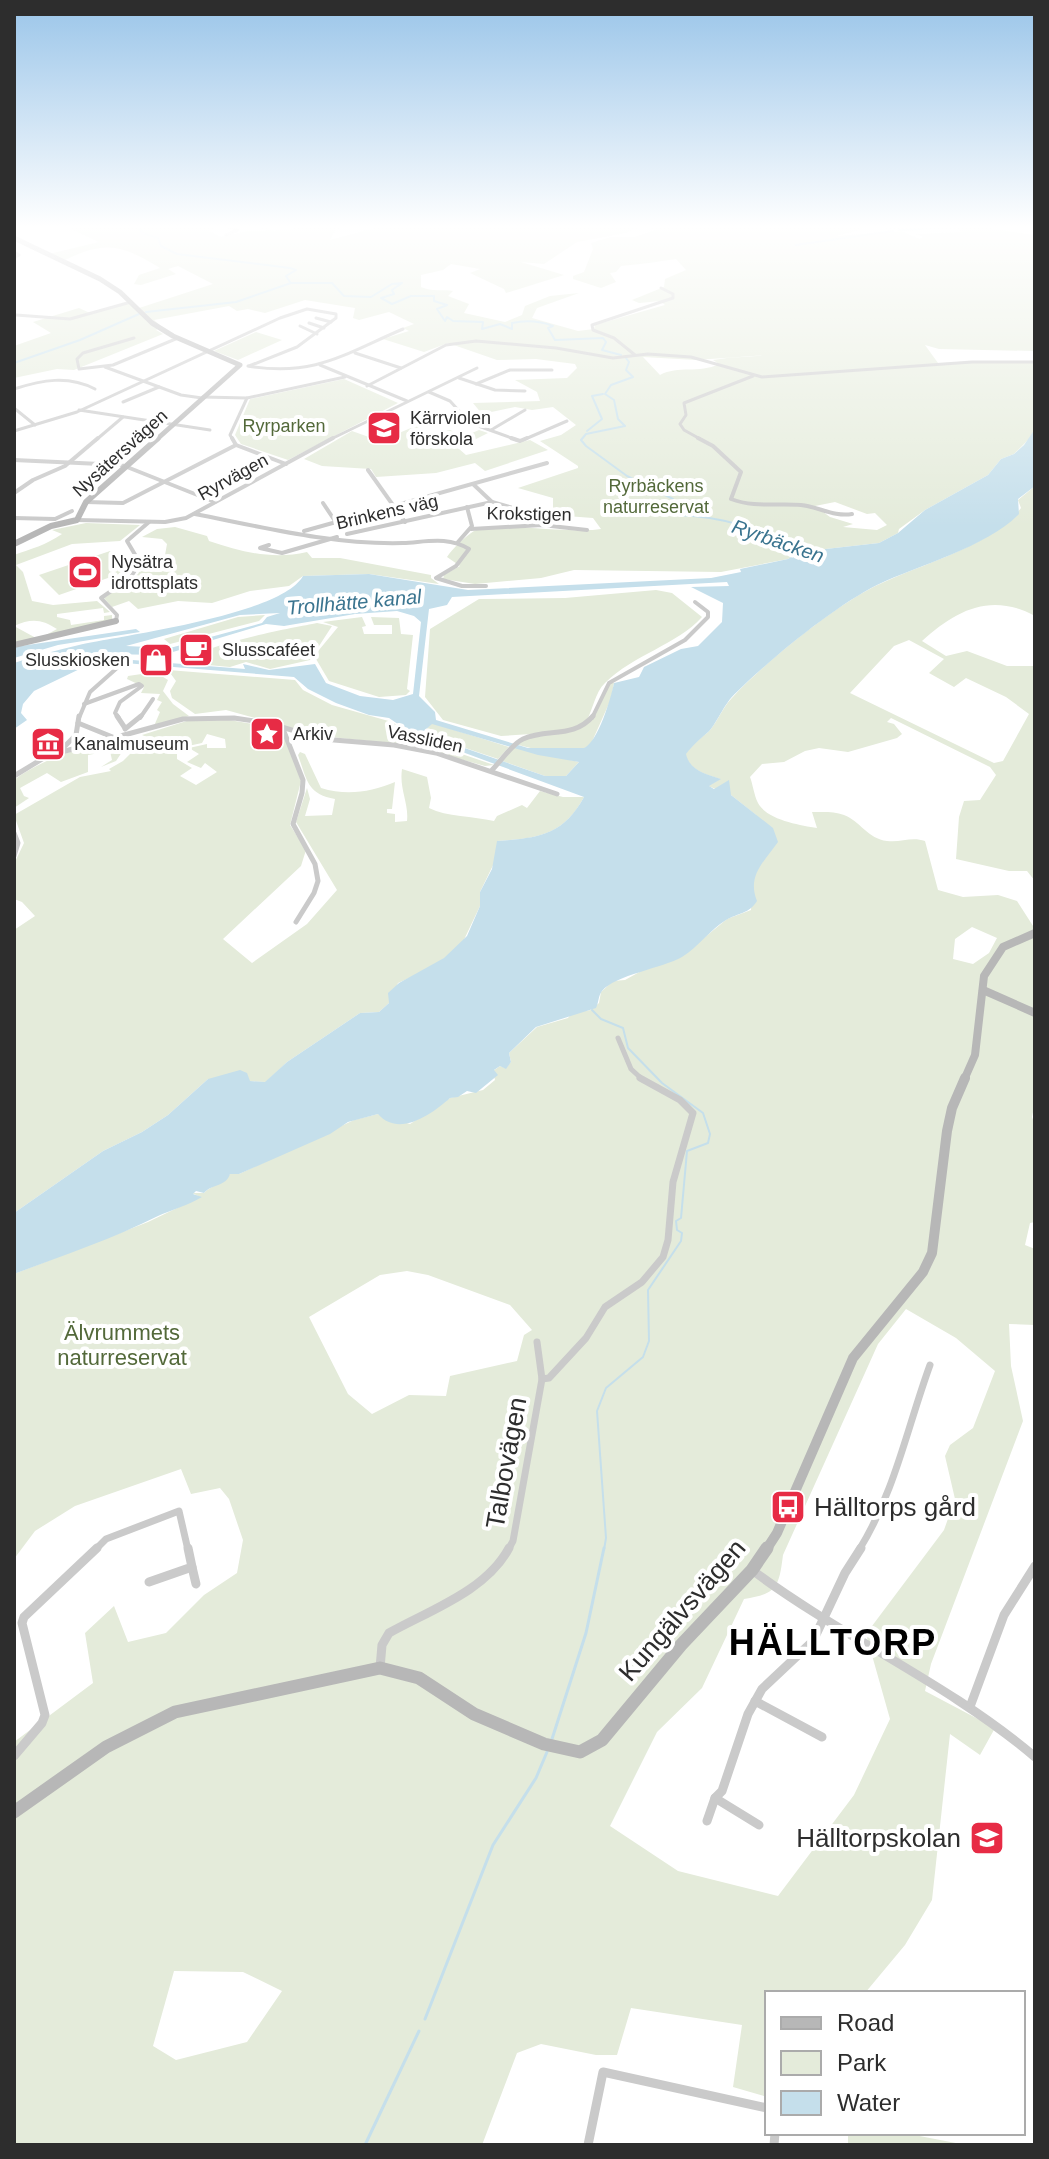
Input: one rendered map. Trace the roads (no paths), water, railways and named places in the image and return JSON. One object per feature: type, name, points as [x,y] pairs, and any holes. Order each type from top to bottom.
[{"type":"street","points":[[157,326],[240,366],[281,371],[320,365],[355,353],[403,329]]},
{"type":"street","points":[[14,431],[79,410],[266,326]]},
{"type":"street","points":[[300,326],[317,334]]},
{"type":"street","points":[[317,326],[324,328]]},
{"type":"street","points":[[249,366],[297,347],[327,326]]},
{"type":"street","points":[[592,326],[593,330],[614,338],[635,355]]},
{"type":"street","points":[[134,338],[86,352],[77,359],[82,371],[105,367],[178,338]]},
{"type":"street","points":[[367,386],[452,343],[487,341],[607,357],[660,354],[697,358],[753,376],[794,376],[972,362],[1035,362]]},
{"type":"street","points":[[355,353],[401,368]]},
{"type":"street","points":[[320,365],[407,401]]},
{"type":"street","name":"Nysätersvägen","points":[[16,541],[51,526],[77,520],[86,502],[240,366]]},
{"type":"street","points":[[105,367],[159,387],[203,398],[247,398],[345,377]]},
{"type":"street","name":"Ryrvägen","points":[[77,520],[176,521],[195,514],[407,401],[477,368]]},
{"type":"street","points":[[476,384],[510,370],[552,370]]},
{"type":"street","points":[[753,376],[687,400],[681,429],[713,446],[737,466],[740,478],[732,500],[754,504],[796,504],[839,515],[852,514]]},
{"type":"street","points":[[458,378],[495,390],[525,391]]},
{"type":"street","points":[[14,389],[61,379],[77,381],[95,389]]},
{"type":"street","points":[[123,402],[159,387]]},
{"type":"street","points":[[429,392],[450,401],[470,423],[524,440],[567,421]]},
{"type":"street","points":[[247,398],[230,432],[236,445],[286,464]]},
{"type":"street","points":[[14,408],[35,425]]},
{"type":"street","points":[[79,410],[210,430]]},
{"type":"street","points":[[490,431],[525,410]]},
{"type":"street","points":[[14,493],[72,461],[123,417]]},
{"type":"street","points":[[86,502],[120,504],[236,445]]},
{"type":"street","points":[[14,460],[126,466],[216,502]]},
{"type":"street","points":[[303,532],[547,463]]},
{"type":"street","points":[[368,470],[405,522]]},
{"type":"street","points":[[473,484],[492,502]]},
{"type":"street","name":"Brinkens väg","points":[[269,545],[260,548],[282,553],[340,536],[492,502],[531,513]]},
{"type":"street","points":[[323,503],[335,521]]},
{"type":"street","name":"Krokstigen","points":[[467,507],[471,529]]},
{"type":"street","points":[[14,518],[55,519],[72,511]]},
{"type":"street","points":[[195,514],[303,532],[399,543],[458,542],[469,549],[456,566],[436,578],[462,586],[486,586]]},
{"type":"street","points":[[14,645],[116,621],[117,615],[101,598],[136,573],[140,563],[127,541],[149,522]]},
{"type":"street","name":"Krokstigen","points":[[458,542],[471,529],[542,525],[587,530]]},
{"type":"street","points":[[492,770],[516,743],[527,738],[575,731],[588,723],[609,683],[685,640],[702,625],[708,612],[695,602]]},
{"type":"street","points":[[58,753],[76,735],[84,704],[92,689],[117,668]]},
{"type":"street","points":[[84,704],[114,695],[135,684],[142,685],[120,702],[115,713],[138,734]]},
{"type":"street","points":[[114,695],[121,686]]},
{"type":"street","points":[[78,723],[118,737],[120,731],[138,721],[153,699]]},
{"type":"street","name":"Vassliden","points":[[14,776],[38,760],[58,753],[196,717],[244,719],[322,739],[404,746],[492,770],[557,794]]},
{"type":"street","points":[[284,728],[297,755],[303,779],[301,804],[293,824],[316,870],[315,891],[296,922]]},
{"type":"street","points":[[14,833],[18,843],[14,856]]},
{"type":"street","name":"Kungälvsvägen","points":[[14,1812],[115,1742],[175,1712],[380,1668],[394,1668],[414,1674],[474,1714],[571,1753],[591,1748],[602,1740],[681,1645],[752,1570],[777,1533],[853,1358],[923,1272],[932,1253],[947,1131],[952,1108],[975,1055],[989,966],[1007,945],[1035,933]]},
{"type":"street","points":[[983,990],[1035,1013]]},
{"type":"street","points":[[542,1379],[549,1378],[586,1338],[605,1307],[654,1271],[663,1257],[668,1240],[673,1182],[693,1113],[680,1098],[634,1073],[618,1038]]},
{"type":"street","name":"Talbovägen","points":[[380,1668],[382,1645],[389,1633],[484,1580],[499,1567],[513,1541],[542,1379],[537,1342]]},
{"type":"street","points":[[707,1821],[715,1798],[722,1791],[755,1701],[772,1677],[808,1647],[889,1496],[907,1429],[930,1365]]},
{"type":"street","points":[[14,1756],[42,1723],[45,1715],[22,1623],[24,1617],[106,1539],[179,1511],[196,1584]]},
{"type":"street","points":[[971,1704],[1004,1615],[1035,1566]]},
{"type":"street","points":[[149,1582],[192,1567]]},
{"type":"street","points":[[752,1570],[791,1600],[885,1658],[971,1704],[1035,1757]]},
{"type":"street","points":[[755,1701],[822,1737]]},
{"type":"street","points":[[715,1798],[759,1825]]},
{"type":"street","points":[[588,2145],[603,2072],[765,2108]]},
{"type":"water","name":"Trollhätte kanal","points":[[1035,429],[1035,486],[1018,499],[1019,514],[971,546],[877,585],[820,621],[731,698],[710,730],[686,754],[695,768],[721,779],[709,786],[714,789],[729,780],[731,795],[773,828],[778,842],[755,877],[757,901],[750,908],[720,924],[682,957],[608,985],[601,993],[596,1008],[536,1027],[509,1053],[511,1062],[506,1069],[500,1066],[494,1070],[498,1075],[476,1093],[467,1091],[450,1098],[434,1111],[405,1124],[386,1121],[378,1114],[348,1122],[330,1134],[239,1174],[230,1174],[225,1181],[204,1193],[196,1191],[193,1194],[202,1197],[105,1240],[14,1274],[14,1213],[103,1151],[168,1115],[208,1079],[240,1070],[247,1073],[250,1081],[265,1082],[287,1062],[360,1013],[379,1012],[389,1003],[388,993],[399,983],[444,958],[467,936],[480,906],[480,892],[492,869],[497,841],[537,836],[558,827],[576,810],[584,797],[411,733],[389,718],[369,715],[336,703],[308,689],[294,677],[88,660],[88,665],[34,691],[23,704],[21,713],[27,720],[14,729],[14,663],[79,645],[235,612],[289,590],[303,576],[369,574],[468,590],[711,578],[788,559],[799,552],[879,543],[898,533],[925,510],[988,475],[1001,459],[1014,454]],"holes":[[[727,582],[729,586],[691,587],[723,603],[722,622],[698,646],[681,649],[644,667],[639,677],[614,683],[599,729],[584,748],[528,748],[436,720],[435,712],[419,696],[429,609],[447,605],[452,597]],[[397,611],[414,616],[421,622],[413,694],[393,700],[360,696],[326,683],[315,664],[269,670],[243,664],[245,669],[95,657],[102,654],[163,655],[266,624],[284,626],[355,614]],[[280,613],[267,617],[262,623],[170,648],[126,646],[240,615]],[[432,724],[538,755],[579,762],[566,776],[545,776],[430,736],[425,730]]]},
{"type":"water","points":[[136,629],[140,632],[58,645],[14,658],[14,647]]},
{"type":"waterway","points":[[14,363],[112,326]]},
{"type":"waterway","name":"Ryrbäcken","points":[[482,326],[482,329],[494,326]]},
{"type":"waterway","name":"Ryrbäcken","points":[[504,326],[512,329],[512,326]]},
{"type":"waterway","name":"Ryrbäcken","points":[[552,326],[548,328],[555,340],[603,338],[606,342],[602,350],[621,355]]},
{"type":"waterway","name":"Ryrbäcken","points":[[626,358],[629,362],[626,370],[633,377],[611,385],[605,394],[614,400],[618,419],[625,426],[586,434],[581,440],[586,446],[627,476],[673,499],[678,515],[742,525],[800,553]]},
{"type":"waterway","name":"Ryrbäcken","points":[[587,431],[602,419],[592,396],[603,394]]},
{"type":"waterway","points":[[592,1010],[601,1019],[623,1028],[628,1048],[662,1083],[703,1113],[710,1134],[708,1143],[687,1151],[681,1218],[676,1221],[677,1230],[682,1233],[681,1241],[648,1290],[649,1341],[643,1357],[606,1388],[597,1411],[606,1538],[604,1550]]},
{"type":"waterway","points":[[552,1739],[586,1633],[604,1548]]},
{"type":"waterway","points":[[425,2019],[493,1845],[536,1778],[547,1752]]},
{"type":"waterway","points":[[365,2145],[419,2031]]},
{"type":"place","name":"Kärrviolen förskola","points":[[384,428]]},
{"type":"place","name":"Nysätra idrottsplats","points":[[85,572]]},
{"type":"place","name":"Slusscaféet","points":[[196,650]]},
{"type":"place","name":"Slusskiosken","points":[[156,660]]},
{"type":"place","name":"Arkiv","points":[[267,734]]},
{"type":"place","name":"Kanalmuseum","points":[[48,744]]},
{"type":"place","name":"Hälltorps gård","points":[[788,1507]]},
{"type":"place","name":"Hälltorpskolan","points":[[987,1838]]},
{"type":"district","name":"HÄLLTORP","points":[[833,1642]]},
{"type":"park label","name":"Ryrparken","points":[[284,426]]},
{"type":"park label","name":"Ryrbäckens naturreservat","points":[[656,496]]},
{"type":"park label","name":"Älvrummets naturreservat","points":[[122,1344]]}]
